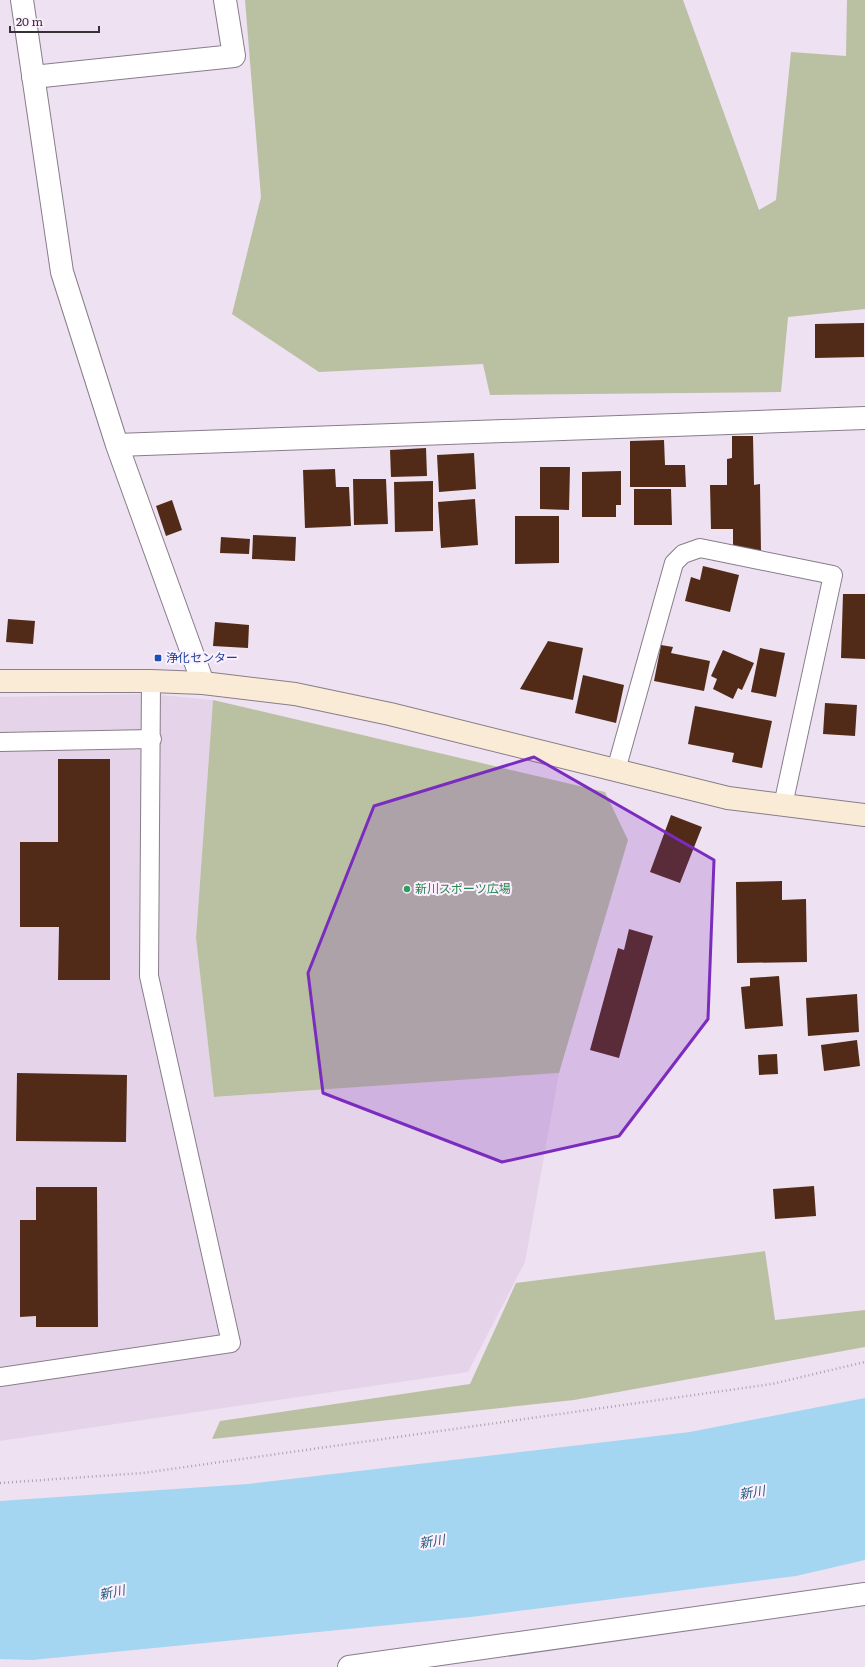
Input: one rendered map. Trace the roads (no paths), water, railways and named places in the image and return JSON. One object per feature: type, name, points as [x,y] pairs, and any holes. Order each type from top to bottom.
[{"type":"street","points":[[22,0],[62,272],[117,445],[203,683]]},
{"type":"street","points":[[33,77],[234,56],[225,0]]},
{"type":"street","points":[[117,445],[865,418]]},
{"type":"street","points":[[0,681],[151,681],[203,683],[295,694],[390,714],[728,798],[865,815]]},
{"type":"street","points":[[348,1667],[865,1594]]},
{"type":"lane","points":[[616,770],[674,563],[683,554],[700,548],[833,575],[783,805]]},
{"type":"lane","points":[[0,1377],[231,1343],[149,976],[152,739],[151,681]]},
{"type":"lane","points":[[0,742],[152,739]]},
{"type":"water","name":"新川","points":[[865,1398],[865,1560],[796,1576],[471,1617],[32,1660],[0,1659],[0,1501],[248,1484],[690,1432]]},
{"type":"place","name":"浄化センター","points":[[158,658]]},
{"type":"place","name":"新川スポーツ広場","points":[[407,889]]}]
